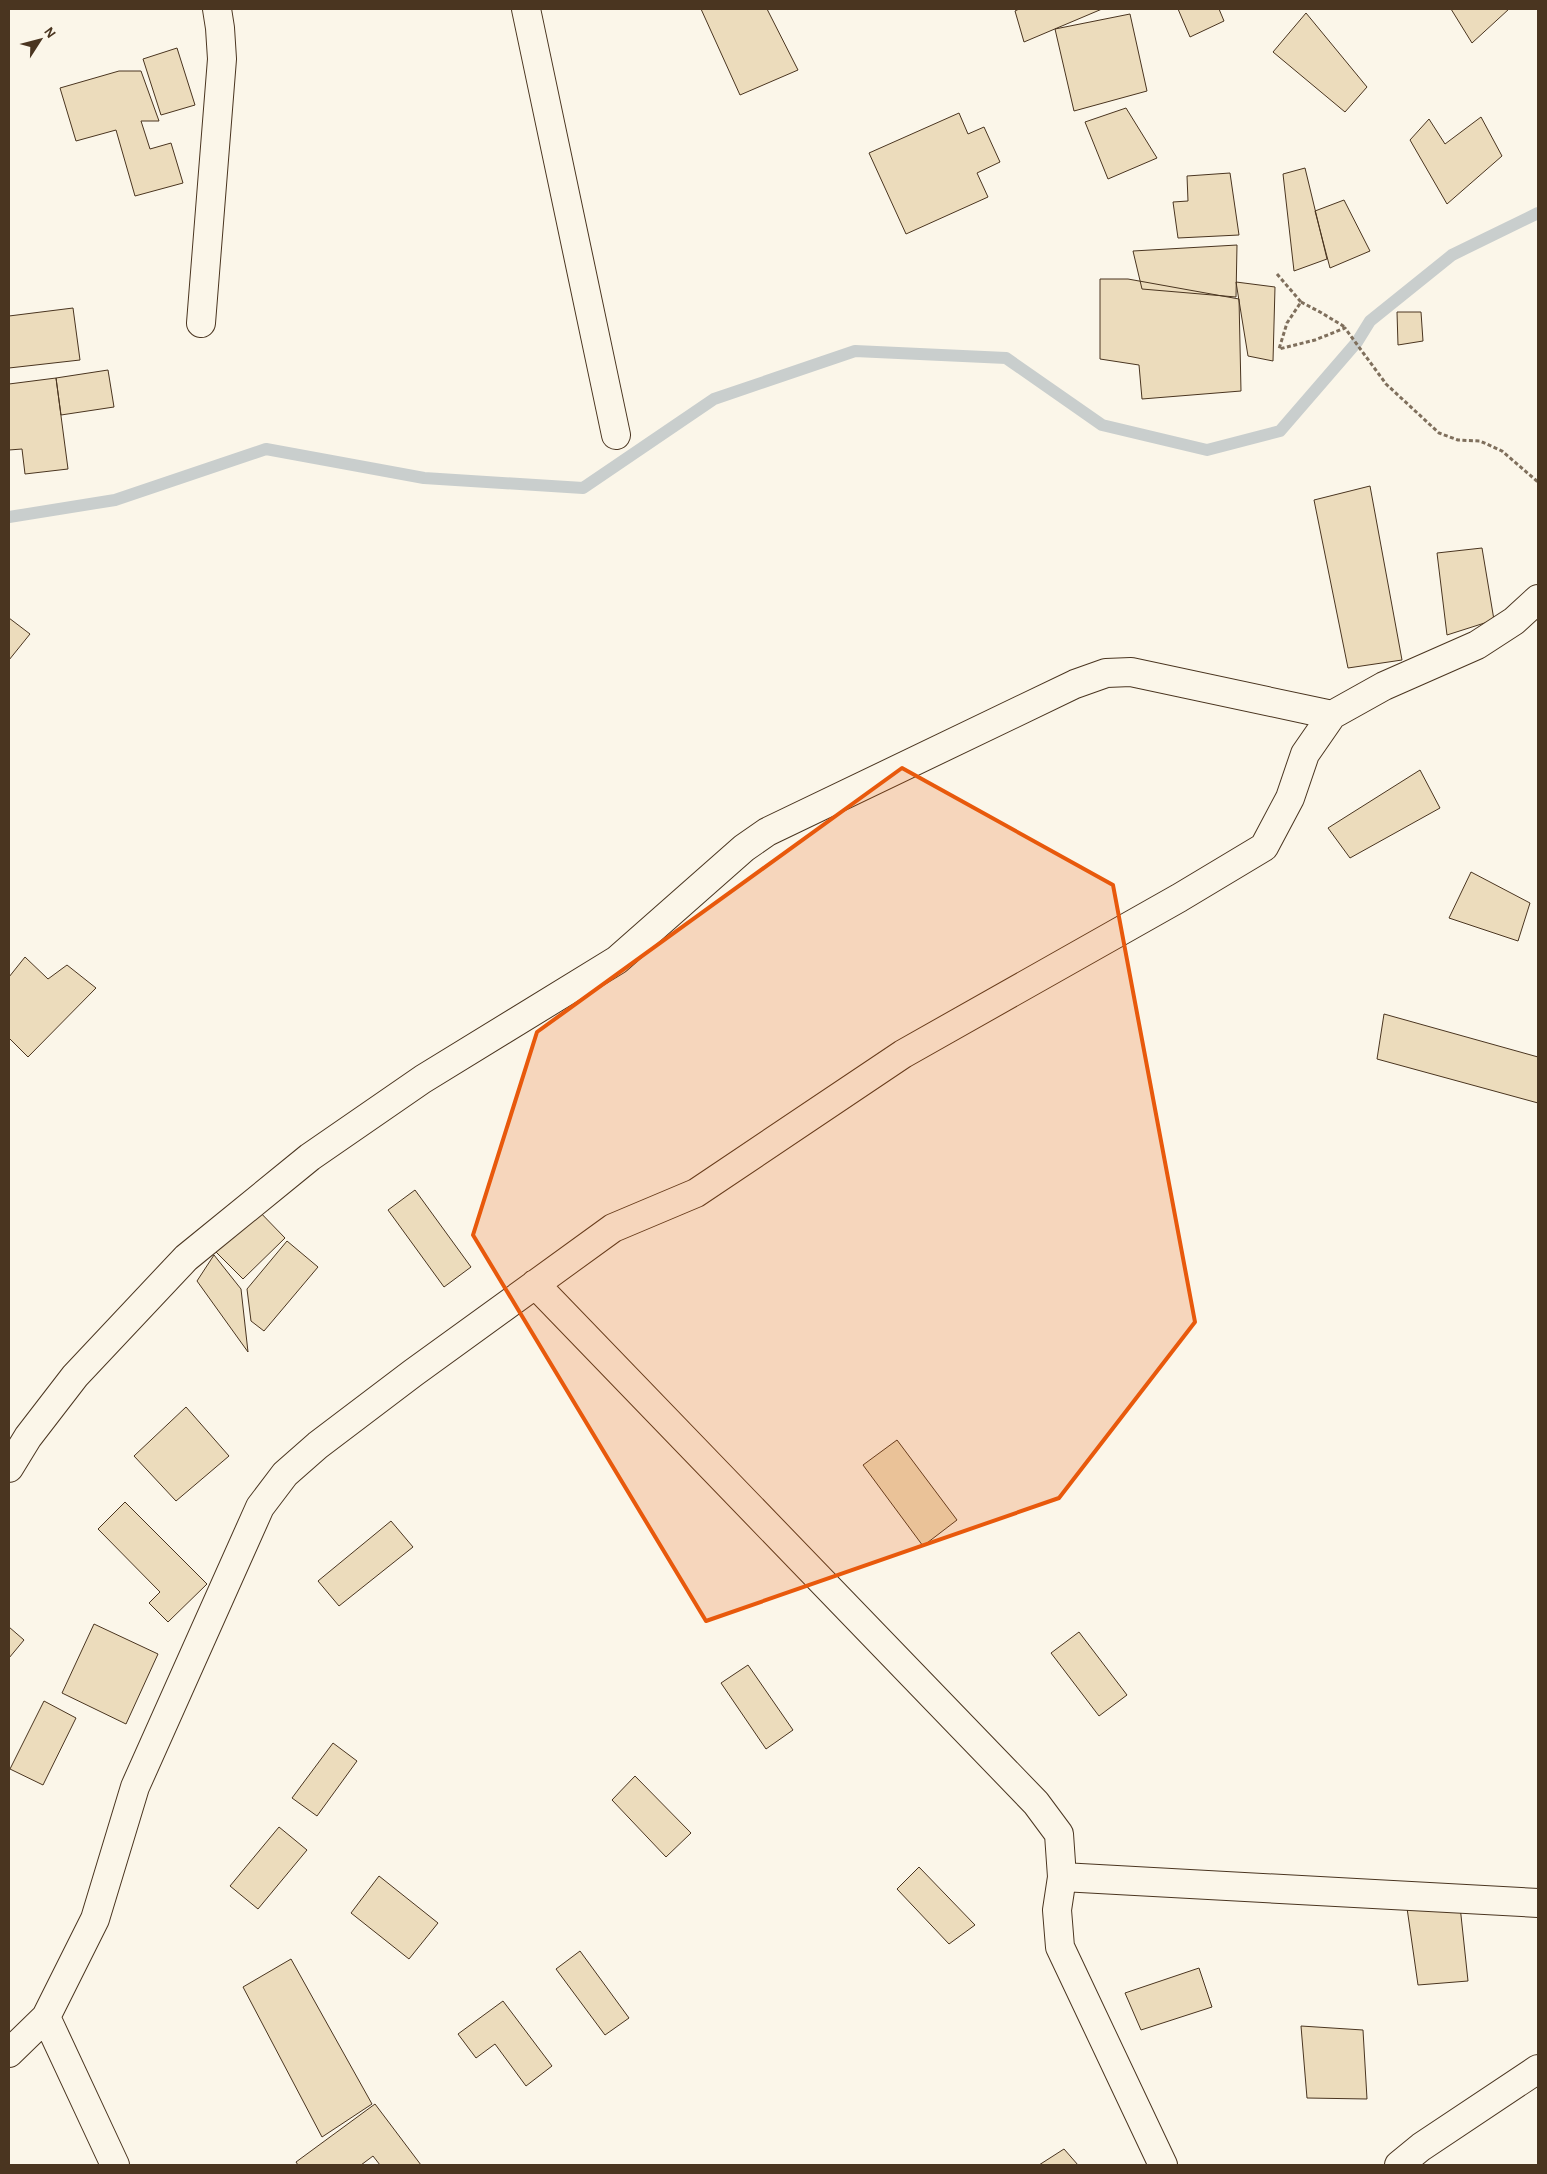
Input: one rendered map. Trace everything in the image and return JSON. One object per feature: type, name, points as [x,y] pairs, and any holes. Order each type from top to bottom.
[{"type":"street","points":[[201,323],[222,59],[217,9]]},
{"type":"street","points":[[526,9],[616,435]]},
{"type":"street","points":[[9,2053],[46,2017],[94,1919],[135,1787],[260,1507],[285,1474],[318,1445],[613,1228],[696,1193],[902,1054],[1155,912],[1264,847],[1290,798],[1305,754],[1332,715],[1384,686],[1477,645],[1514,622],[1538,599]]},
{"type":"street","points":[[9,1468],[28,1437],[75,1376],[186,1258],[310,1157],[423,1079],[617,960],[744,848],[767,832],[1075,684],[1106,674],[1131,672],[1332,715]]},
{"type":"street","points":[[535,1284],[1036,1803],[1059,1834],[1062,1877],[1057,1910],[1060,1947],[1163,2165]]},
{"type":"street","points":[[1062,1877],[1538,1903]]},
{"type":"street","points":[[46,2017],[115,2165]]},
{"type":"street","points":[[1399,2165],[1422,2147],[1538,2069]]},
{"type":"path","points":[[1277,274],[1300,302],[1345,328],[1386,384],[1439,433],[1458,440],[1480,441],[1502,451],[1538,482]]},
{"type":"path","points":[[1300,302],[1287,323],[1279,349],[1315,340],[1345,328]]},
{"type":"highlighted area","points":[[902,768],[1113,885],[1195,1322],[1059,1498],[706,1621],[473,1235],[537,1032]]},
{"type":"building","points":[[701,9],[767,9],[798,70],[740,95]]},
{"type":"building","points":[[1019,9],[1102,9],[1024,42],[1015,11]]},
{"type":"building","points":[[1178,9],[1219,9],[1224,21],[1190,37]]},
{"type":"building","points":[[1451,9],[1509,9],[1472,43]]},
{"type":"building","points":[[1306,13],[1367,87],[1345,112],[1273,52]]},
{"type":"building","points":[[1130,14],[1147,91],[1074,111],[1055,29]]},
{"type":"building","points":[[177,48],[195,105],[161,115],[143,59]]},
{"type":"building","points":[[119,71],[141,71],[159,121],[141,121],[150,149],[171,143],[183,183],[135,196],[116,130],[76,141],[60,88]]},
{"type":"building","points":[[1126,108],[1157,158],[1108,179],[1085,122]]},
{"type":"building","points":[[959,113],[968,134],[984,127],[1000,162],[977,173],[988,197],[906,234],[869,153]]},
{"type":"building","points":[[1481,117],[1502,156],[1447,204],[1410,140],[1429,119],[1445,144]]},
{"type":"building","points":[[1305,168],[1327,259],[1294,271],[1283,174]]},
{"type":"building","points":[[1230,173],[1239,235],[1178,238],[1173,202],[1188,201],[1187,176]]},
{"type":"building","points":[[1344,200],[1370,251],[1330,268],[1315,211]]},
{"type":"building","points":[[1237,245],[1236,297],[1142,289],[1133,251]]},
{"type":"building","points":[[1100,279],[1128,279],[1239,299],[1241,391],[1142,399],[1139,365],[1100,359]]},
{"type":"building","points":[[1236,282],[1275,287],[1273,361],[1248,356]]},
{"type":"building","points":[[73,308],[80,360],[9,368],[9,316]]},
{"type":"building","points":[[1397,312],[1421,312],[1423,341],[1398,345]]},
{"type":"building","points":[[108,370],[114,407],[61,415],[56,378]]},
{"type":"building","points":[[56,378],[68,469],[25,474],[22,449],[9,450],[9,384]]},
{"type":"building","points":[[1370,486],[1402,660],[1348,668],[1314,500]]},
{"type":"building","points":[[1482,548],[1494,620],[1447,635],[1437,553]]},
{"type":"building","points":[[9,618],[30,634],[9,660]]},
{"type":"building","points":[[1420,770],[1440,808],[1350,858],[1328,828]]},
{"type":"building","points":[[1471,872],[1530,903],[1518,941],[1449,918]]},
{"type":"building","points":[[25,957],[48,979],[67,965],[96,988],[28,1057],[9,1038],[9,977]]},
{"type":"building","points":[[1384,1014],[1538,1057],[1538,1103],[1377,1059]]},
{"type":"building","points":[[415,1190],[471,1267],[444,1287],[388,1210]]},
{"type":"building","points":[[254,1206],[285,1238],[243,1279],[211,1247]]},
{"type":"building","points":[[287,1241],[318,1267],[264,1331],[251,1321],[247,1289]]},
{"type":"building","points":[[214,1255],[241,1289],[248,1352],[197,1281]]},
{"type":"building","points":[[186,1407],[229,1456],[176,1501],[134,1456]]},
{"type":"building","points":[[897,1440],[957,1520],[923,1546],[863,1465]]},
{"type":"building","points":[[125,1502],[207,1584],[168,1622],[149,1603],[160,1592],[98,1529]]},
{"type":"building","points":[[391,1521],[413,1547],[339,1606],[318,1581]]},
{"type":"building","points":[[94,1624],[158,1654],[126,1724],[62,1693]]},
{"type":"building","points":[[9,1627],[24,1640],[9,1658]]},
{"type":"building","points":[[1079,1632],[1127,1695],[1099,1716],[1051,1653]]},
{"type":"building","points":[[748,1665],[793,1730],[766,1749],[721,1683]]},
{"type":"building","points":[[44,1701],[76,1718],[43,1785],[10,1769]]},
{"type":"building","points":[[333,1743],[357,1761],[317,1816],[292,1798]]},
{"type":"building","points":[[635,1776],[691,1833],[666,1857],[612,1800]]},
{"type":"building","points":[[279,1827],[307,1850],[258,1909],[230,1886]]},
{"type":"building","points":[[919,1867],[975,1925],[949,1944],[897,1889]]},
{"type":"building","points":[[379,1876],[438,1923],[409,1959],[351,1913]]},
{"type":"building","points":[[1460,1906],[1468,1981],[1418,1985],[1407,1908]]},
{"type":"building","points":[[580,1951],[629,2018],[605,2035],[556,1969]]},
{"type":"building","points":[[291,1959],[372,2104],[322,2137],[243,1987]]},
{"type":"building","points":[[1199,1968],[1212,2007],[1141,2030],[1125,1993]]},
{"type":"building","points":[[503,2001],[552,2066],[526,2086],[495,2044],[476,2058],[458,2034]]},
{"type":"building","points":[[1301,2026],[1363,2030],[1367,2099],[1307,2098]]},
{"type":"building","points":[[375,2104],[421,2165],[380,2165],[373,2156],[361,2165],[298,2165],[296,2162]]},
{"type":"building","points":[[1064,2149],[1078,2165],[1039,2165]]},
{"type":"waterway","points":[[9,517],[115,500],[266,449],[424,478],[583,488],[714,399],[855,351],[1006,358],[1102,425],[1207,450],[1280,431],[1357,342],[1370,321],[1452,255],[1538,213]]}]
